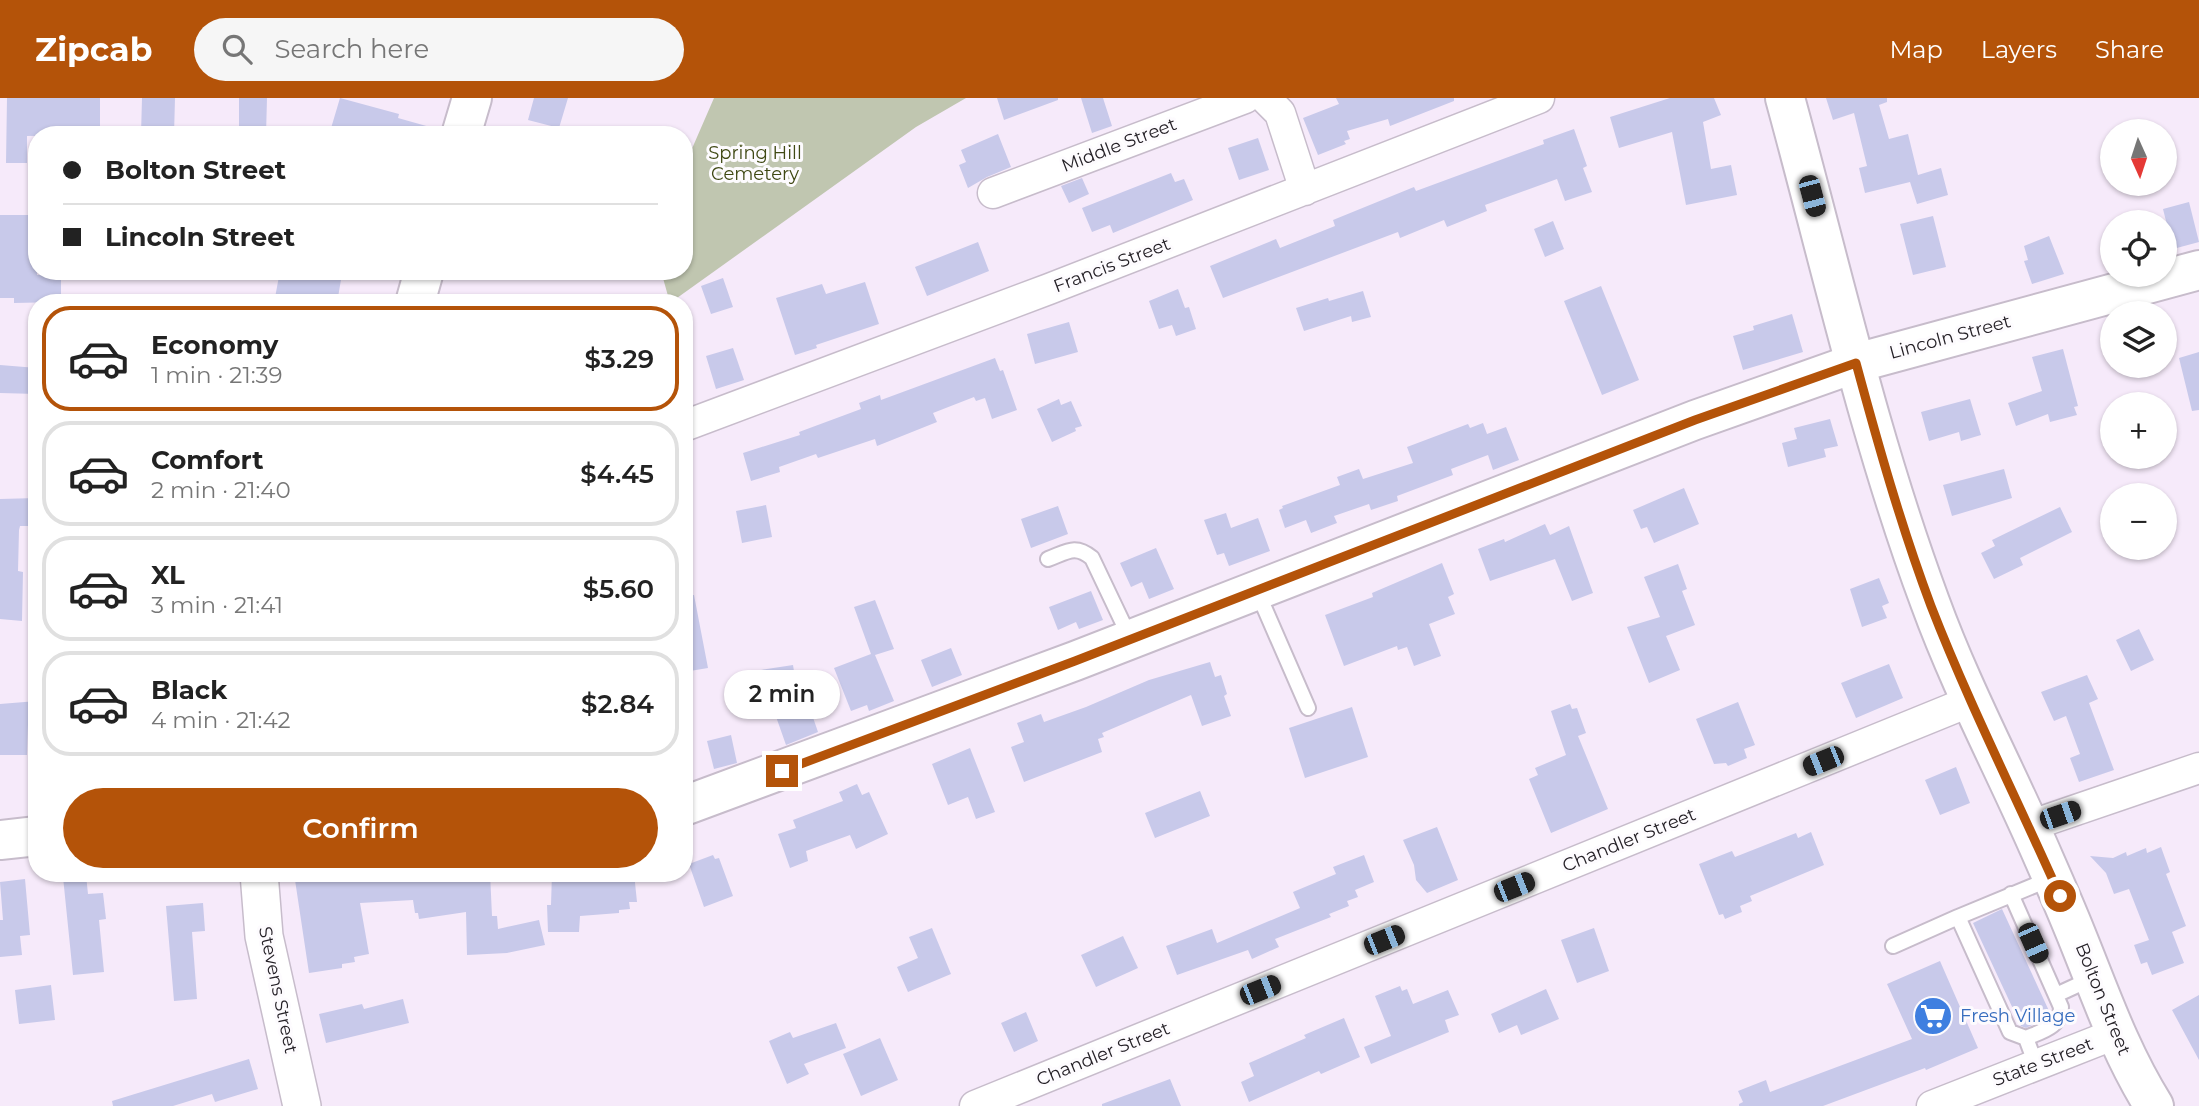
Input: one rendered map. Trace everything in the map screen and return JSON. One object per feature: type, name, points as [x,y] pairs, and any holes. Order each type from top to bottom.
[{"type":"main road","points":[[464,126],[472,98]]},
{"type":"main road","name":"Bolton Street","points":[[1785,98],[1856,363],[1906,535],[1931,605],[1971,701],[2052,878],[2115,1034],[2154,1106]]},
{"type":"main road","name":"Lincoln Street","points":[[693,803],[1131,640],[1695,420],[1856,363],[2199,270]]},
{"type":"main road","points":[[0,840],[28,837]]},
{"type":"street","name":"Middle Street","points":[[993,192],[1245,98]]},
{"type":"street","points":[[1265,98],[1280,113],[1305,190]]},
{"type":"street","name":"Francis Street","points":[[693,423],[1049,289],[1539,98]]},
{"type":"street","name":"Chandler Street","points":[[975,1106],[1971,701]]},
{"type":"street","points":[[2029,827],[2199,768]]},
{"type":"street","name":"Stevens Street","points":[[260,882],[264,936],[302,1106]]},
{"type":"street","name":"State Street","points":[[1932,1106],[2031,1051],[2115,1034]]},
{"type":"lane","points":[[1048,559],[1074,549],[1082,550],[1092,558],[1131,640]]},
{"type":"lane","points":[[1257,591],[1308,708]]},
{"type":"lane","points":[[1893,946],[2052,878]]},
{"type":"lane","points":[[1958,918],[1981,953],[2004,1005],[2010,1032],[2031,1051],[2056,1023],[2061,1015],[2061,1007],[2049,990],[2021,933],[2011,894]]},
{"type":"lane","points":[[2049,990],[2093,978]]},
{"type":"green space","name":"Spring Hill Cemetery","points":[[714,98],[966,98],[916,127],[683,294],[667,294],[664,280],[693,280],[693,146]]},
{"type":"building","points":[[7,98],[100,98],[100,126],[28,126],[27,163],[6,163]]},
{"type":"building","points":[[142,98],[175,98],[174,126],[141,126]]},
{"type":"building","points":[[239,98],[267,98],[266,126],[239,126]]},
{"type":"building","points":[[340,98],[399,114],[398,118],[426,126],[332,126]]},
{"type":"building","points":[[534,98],[568,98],[560,126],[528,120]]},
{"type":"building","points":[[997,98],[1058,98],[1058,100],[1004,120]]},
{"type":"building","points":[[1081,98],[1103,98],[1112,126],[1092,133]]},
{"type":"building","points":[[1336,98],[1454,98],[1454,101],[1390,126],[1388,119],[1347,131],[1350,139],[1344,141],[1346,144],[1318,155],[1303,118],[1339,104]]},
{"type":"building","points":[[1670,98],[1714,98],[1721,115],[1703,122],[1711,169],[1731,165],[1737,195],[1686,205],[1672,132],[1619,148],[1610,117]]},
{"type":"building","points":[[1826,98],[1887,98],[1887,102],[1879,105],[1889,139],[1908,134],[1918,175],[1941,168],[1948,195],[1917,204],[1910,182],[1865,193],[1859,168],[1867,166],[1854,113],[1833,120]]},
{"type":"building","points":[[1574,129],[1587,166],[1583,168],[1592,192],[1565,201],[1557,179],[1485,205],[1487,211],[1447,227],[1444,220],[1400,238],[1398,232],[1223,298],[1210,266],[1276,239],[1280,248],[1335,226],[1333,220],[1414,187],[1416,191],[1544,144],[1543,140]]},
{"type":"building","points":[[998,134],[1011,167],[968,188],[959,165],[966,162],[961,150]]},
{"type":"building","points":[[1258,138],[1269,170],[1239,180],[1228,148]]},
{"type":"building","points":[[1171,173],[1175,182],[1184,179],[1193,200],[1113,233],[1110,225],[1092,232],[1082,208]]},
{"type":"building","points":[[1082,178],[1089,194],[1069,203],[1061,186]]},
{"type":"building","points":[[2189,202],[2199,242],[2177,248],[2177,210],[2163,209]]},
{"type":"building","points":[[0,215],[28,215],[28,280],[61,280],[61,294],[28,294],[28,303],[14,303],[14,298],[0,298]]},
{"type":"building","points":[[1933,216],[1946,267],[1913,275],[1900,224]]},
{"type":"building","points":[[1553,221],[1564,249],[1545,257],[1534,229]]},
{"type":"building","points":[[2049,236],[2064,274],[2032,284],[2024,261],[2028,260],[2024,246]]},
{"type":"building","points":[[978,242],[989,271],[927,296],[915,267]]},
{"type":"building","points":[[723,278],[733,307],[711,314],[701,286]]},
{"type":"building","points":[[278,280],[341,280],[339,294],[276,294]]},
{"type":"building","points":[[865,282],[879,324],[816,345],[817,348],[795,355],[776,298],[822,284],[826,294]]},
{"type":"building","points":[[1601,286],[1639,380],[1602,395],[1564,301]]},
{"type":"building","points":[[1178,289],[1185,308],[1189,307],[1196,329],[1176,336],[1172,325],[1159,329],[1149,301]]},
{"type":"building","points":[[1363,291],[1371,317],[1352,322],[1351,316],[1304,331],[1296,308]]},
{"type":"building","points":[[1792,314],[1803,352],[1743,370],[1733,336],[1754,330],[1753,326]]},
{"type":"building","points":[[1069,322],[1078,352],[1035,364],[1027,334]]},
{"type":"building","points":[[733,348],[744,380],[716,389],[706,356]]},
{"type":"building","points":[[2063,349],[2078,406],[2074,407],[2077,415],[2050,422],[2048,414],[2016,426],[2008,403],[2042,391],[2032,357]]},
{"type":"building","points":[[2199,352],[2199,410],[2192,411],[2179,358]]},
{"type":"building","points":[[995,358],[1000,371],[1003,370],[1017,410],[992,419],[985,398],[976,401],[974,397],[933,413],[937,422],[877,446],[875,439],[818,458],[816,454],[779,467],[780,472],[751,481],[743,453],[800,435],[799,432],[861,409],[859,403],[880,395],[881,400]]},
{"type":"building","points":[[0,365],[28,367],[28,394],[0,393]]},
{"type":"building","points":[[1059,399],[1061,405],[1071,401],[1082,426],[1052,442],[1037,409]]},
{"type":"building","points":[[1970,399],[1981,435],[1961,441],[1959,432],[1929,441],[1921,412]]},
{"type":"building","points":[[1830,419],[1838,446],[1824,449],[1826,457],[1788,467],[1782,443],[1797,439],[1794,428]]},
{"type":"building","points":[[1483,423],[1487,434],[1506,427],[1519,460],[1493,470],[1488,455],[1451,469],[1453,475],[1397,496],[1398,501],[1371,510],[1369,504],[1334,516],[1337,523],[1311,533],[1306,520],[1285,528],[1279,510],[1282,506],[1340,485],[1337,477],[1359,469],[1363,479],[1413,463],[1407,447],[1468,424],[1470,428]]},
{"type":"building","points":[[2004,469],[2012,498],[1952,516],[1943,485]]},
{"type":"building","points":[[1684,488],[1699,524],[1654,543],[1647,527],[1641,529],[1633,510]]},
{"type":"building","points":[[28,498],[28,526],[20,526],[19,530],[18,571],[23,572],[22,621],[0,619],[0,499]]},
{"type":"building","points":[[766,505],[772,537],[742,543],[736,511]]},
{"type":"building","points":[[1058,506],[1068,534],[1031,548],[1021,519]]},
{"type":"building","points":[[2060,507],[2072,532],[2020,558],[2023,565],[1994,579],[1981,553],[1995,546],[1992,540]]},
{"type":"building","points":[[1226,513],[1231,528],[1258,518],[1270,551],[1229,566],[1224,553],[1217,555],[1204,520]]},
{"type":"building","points":[[1545,524],[1550,535],[1569,526],[1593,593],[1572,601],[1555,559],[1490,581],[1478,549],[1504,539],[1505,542]]},
{"type":"building","points":[[1156,548],[1174,589],[1149,599],[1142,582],[1131,587],[1120,563]]},
{"type":"building","points":[[1442,563],[1454,594],[1448,597],[1455,614],[1429,624],[1441,656],[1414,666],[1407,647],[1398,650],[1397,646],[1344,666],[1325,615],[1373,597],[1372,593]]},
{"type":"building","points":[[1678,564],[1687,589],[1682,591],[1695,625],[1666,636],[1680,670],[1649,683],[1627,627],[1660,617],[1644,577]]},
{"type":"building","points":[[1879,578],[1889,603],[1882,606],[1887,618],[1862,627],[1850,589]]},
{"type":"building","points":[[1091,591],[1103,620],[1079,629],[1076,622],[1058,630],[1049,607]]},
{"type":"building","points":[[693,595],[708,668],[693,670]]},
{"type":"building","points":[[875,600],[894,649],[875,655],[894,701],[869,711],[867,705],[851,711],[834,668],[871,654],[854,607]]},
{"type":"building","points":[[2139,629],[2154,660],[2131,671],[2116,640]]},
{"type":"building","points":[[951,648],[962,675],[932,687],[921,660]]},
{"type":"building","points":[[1210,662],[1215,677],[1221,675],[1231,716],[1202,726],[1191,695],[1102,733],[1104,737],[1098,739],[1102,752],[1024,782],[1011,747],[1024,742],[1017,723],[1041,714],[1044,722],[1149,680]]},
{"type":"building","points":[[1889,664],[1903,698],[1856,718],[1841,683]]},
{"type":"building","points":[[793,665],[799,703],[807,700],[818,732],[786,745],[767,691],[764,691],[761,670]]},
{"type":"building","points":[[2087,675],[2098,699],[2089,703],[2114,770],[2079,782],[2070,758],[2080,754],[2066,716],[2054,721],[2041,692]]},
{"type":"building","points":[[28,702],[27,755],[0,755],[0,704]]},
{"type":"building","points":[[1738,702],[1755,745],[1744,749],[1747,758],[1728,766],[1726,763],[1714,764],[1696,719]]},
{"type":"building","points":[[1570,704],[1572,709],[1577,708],[1586,733],[1578,736],[1608,809],[1551,833],[1529,779],[1538,775],[1535,768],[1566,755],[1551,711]]},
{"type":"building","points":[[1352,707],[1368,757],[1305,778],[1289,728]]},
{"type":"building","points":[[731,735],[737,763],[714,769],[707,741]]},
{"type":"building","points":[[970,748],[995,812],[976,819],[968,797],[948,805],[932,764]]},
{"type":"building","points":[[1956,767],[1970,803],[1940,815],[1925,780]]},
{"type":"building","points":[[857,784],[862,795],[869,792],[888,834],[856,849],[850,835],[806,851],[808,861],[790,868],[778,834],[796,828],[793,820],[843,801],[839,792]]},
{"type":"building","points":[[1200,791],[1210,816],[1155,838],[1145,813]]},
{"type":"building","points":[[1437,827],[1458,880],[1427,893],[1416,880],[1414,865],[1403,840]]},
{"type":"building","points":[[1811,832],[1824,865],[1750,896],[1752,901],[1740,906],[1742,912],[1725,919],[1723,914],[1719,915],[1699,864],[1732,851],[1735,857],[1796,833],[1798,838]]},
{"type":"building","points":[[2161,847],[2170,872],[2166,874],[2186,926],[2172,932],[2184,963],[2152,975],[2147,962],[2141,964],[2134,945],[2149,940],[2129,889],[2114,894],[2106,873],[2090,856],[2113,858],[2126,852],[2127,856],[2146,848],[2147,853]]},
{"type":"building","points":[[713,855],[715,859],[719,858],[733,896],[704,907],[693,875],[693,862]]},
{"type":"building","points":[[1364,855],[1374,882],[1355,890],[1358,897],[1347,901],[1349,906],[1329,914],[1331,917],[1275,939],[1279,947],[1252,959],[1248,950],[1177,975],[1166,946],[1212,929],[1217,943],[1300,908],[1293,892],[1336,874],[1333,867]]},
{"type":"building","points":[[25,879],[30,935],[20,936],[22,955],[0,957],[0,920],[3,920],[0,882]]},
{"type":"building","points":[[64,882],[87,882],[88,894],[103,893],[106,919],[99,920],[104,972],[73,975]]},
{"type":"building","points":[[295,882],[490,882],[492,916],[497,916],[498,929],[539,920],[545,945],[507,953],[467,955],[466,912],[419,919],[413,900],[360,903],[369,954],[354,957],[355,962],[342,964],[342,968],[309,973]]},
{"type":"building","points":[[552,882],[635,882],[637,902],[629,902],[630,909],[619,910],[619,913],[580,916],[579,932],[548,932],[547,905],[551,905]]},
{"type":"building","points":[[203,903],[205,931],[192,932],[197,999],[174,1001],[166,906]]},
{"type":"building","points":[[2002,909],[2050,1013],[2026,1028],[2021,1026],[1973,923]]},
{"type":"building","points":[[932,928],[951,974],[908,992],[897,967],[918,958],[909,937]]},
{"type":"building","points":[[1594,928],[1609,971],[1577,983],[1561,940]]},
{"type":"building","points":[[1123,936],[1138,968],[1096,987],[1081,955]]},
{"type":"building","points":[[1940,961],[1978,1048],[1926,1070],[1925,1068],[1823,1106],[1739,1106],[1743,1102],[1738,1091],[1766,1080],[1770,1092],[1912,1039],[1887,984]]},
{"type":"building","points":[[51,985],[55,1020],[19,1024],[15,990]]},
{"type":"building","points":[[1400,986],[1402,991],[1407,989],[1413,1004],[1448,990],[1459,1015],[1445,1020],[1449,1032],[1371,1064],[1364,1047],[1391,1036],[1375,996]]},
{"type":"building","points":[[1546,989],[1559,1019],[1521,1035],[1517,1025],[1499,1033],[1491,1014]]},
{"type":"building","points":[[2199,995],[2199,1060],[2172,1010]]},
{"type":"building","points":[[403,999],[409,1023],[326,1043],[319,1014],[362,1004],[364,1009]]},
{"type":"building","points":[[1026,1012],[1038,1041],[1014,1052],[1001,1023]]},
{"type":"building","points":[[1344,1018],[1360,1057],[1321,1074],[1319,1071],[1249,1102],[1241,1082],[1254,1076],[1249,1063]]},
{"type":"building","points":[[836,1023],[846,1048],[804,1064],[809,1074],[787,1084],[769,1041],[790,1032],[793,1038]]},
{"type":"building","points":[[880,1038],[898,1080],[861,1096],[843,1054]]},
{"type":"building","points":[[249,1059],[258,1089],[215,1102],[212,1094],[173,1106],[113,1106],[112,1101]]},
{"type":"building","points":[[1170,1079],[1181,1106],[1102,1106],[1102,1104]]},
{"type":"place","name":"Fresh Village","points":[[1933,1016]]},
{"type":"route","points":[[782,771],[1075,661],[1695,420],[1856,363],[1899,514],[1931,605],[1971,701],[2060,896]]}]
